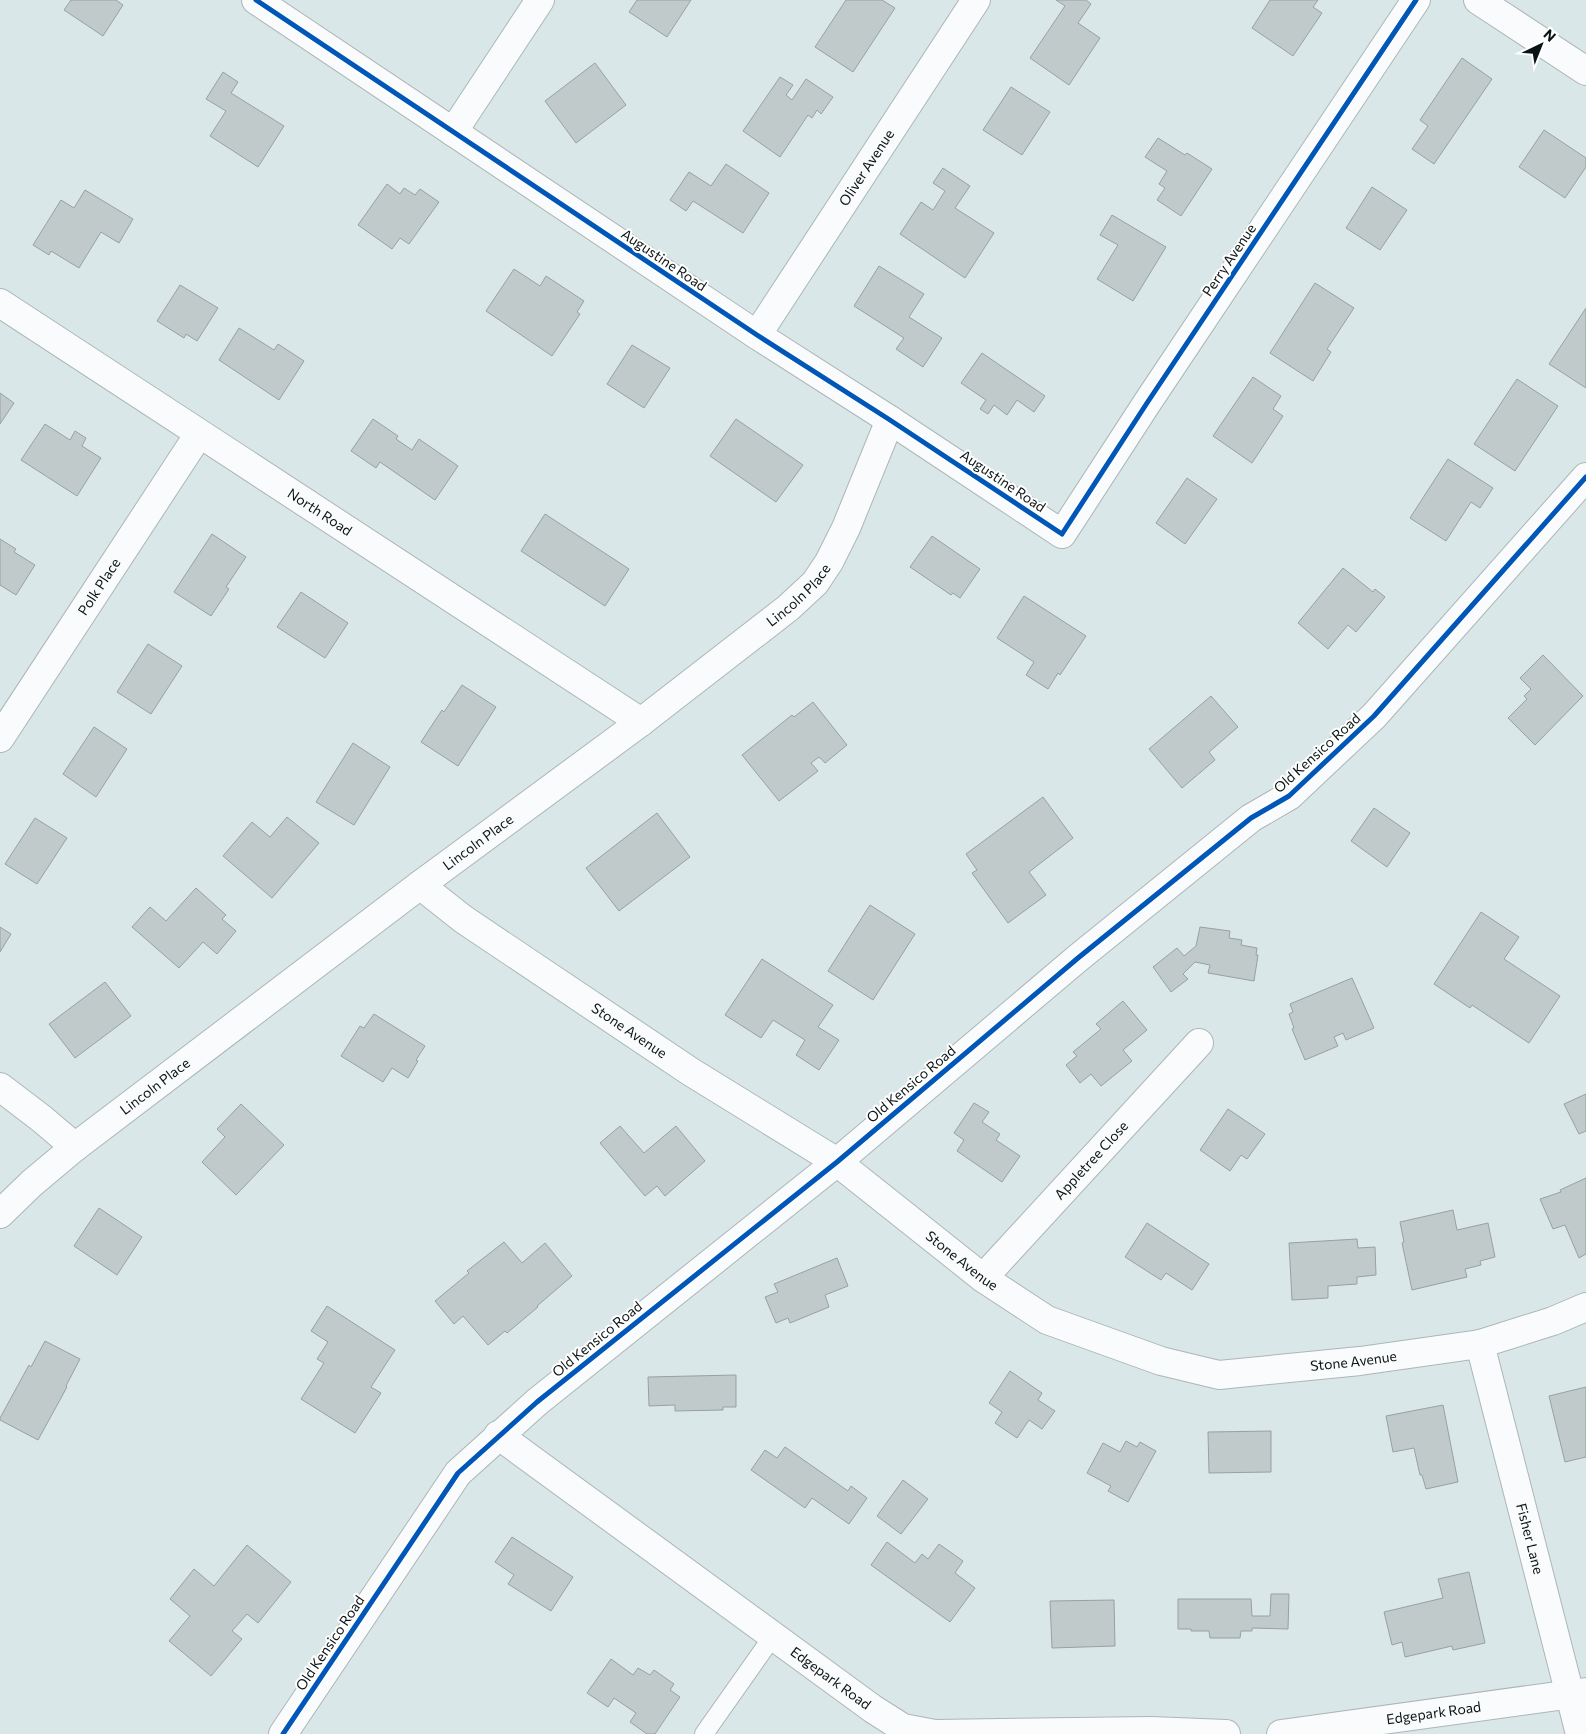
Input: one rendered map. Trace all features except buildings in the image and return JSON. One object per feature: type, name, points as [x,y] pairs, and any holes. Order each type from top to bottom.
[{"type":"street","name":"Augustine Road","points":[[256,0],[757,335],[1062,534]]},
{"type":"street","points":[[453,132],[540,0]]},
{"type":"street","name":"Oliver Avenue","points":[[757,335],[976,0]]},
{"type":"street","name":"Perry Avenue","points":[[1062,534],[1147,403],[1416,0]]},
{"type":"street","points":[[1478,0],[1586,71]]},
{"type":"street","name":"North Road","points":[[0,303],[641,722]]},
{"type":"street","name":"Lincoln Place","points":[[0,1214],[32,1183],[75,1147],[420,885],[641,722],[788,608],[815,583],[829,562],[846,528],[890,420]]},
{"type":"street","name":"Polk Place","points":[[0,738],[199,434]]},
{"type":"street","name":"Old Kensico Road","points":[[283,1734],[458,1473],[544,1395],[837,1162],[1078,958],[1251,818],[1289,796],[1374,716],[1586,477]]},
{"type":"street","name":"Stone Avenue","points":[[420,885],[463,919],[691,1072],[837,1162],[983,1278],[1047,1320],[1161,1361],[1219,1375],[1360,1361],[1480,1344],[1586,1307]]},
{"type":"street","name":"Appletree Close","points":[[983,1278],[1199,1043]]},
{"type":"street","points":[[0,1087],[42,1118],[75,1147]]},
{"type":"street","name":"Fisher Lane","points":[[1480,1344],[1578,1693],[1580,1734]]},
{"type":"street","name":"Edgepark Road","points":[[498,1435],[773,1636],[903,1728],[935,1734],[1150,1731],[1226,1734]]},
{"type":"street","name":"Edgepark Road","points":[[1282,1734],[1578,1693]]},
{"type":"lane","points":[[704,1734],[773,1636]]},
{"type":"cycle path","points":[[256,0],[757,335],[1062,534],[1147,403],[1416,0]]},
{"type":"cycle path","points":[[283,1734],[458,1473],[537,1402],[837,1162],[1078,958],[1251,818],[1289,796],[1374,716],[1586,477]]}]
